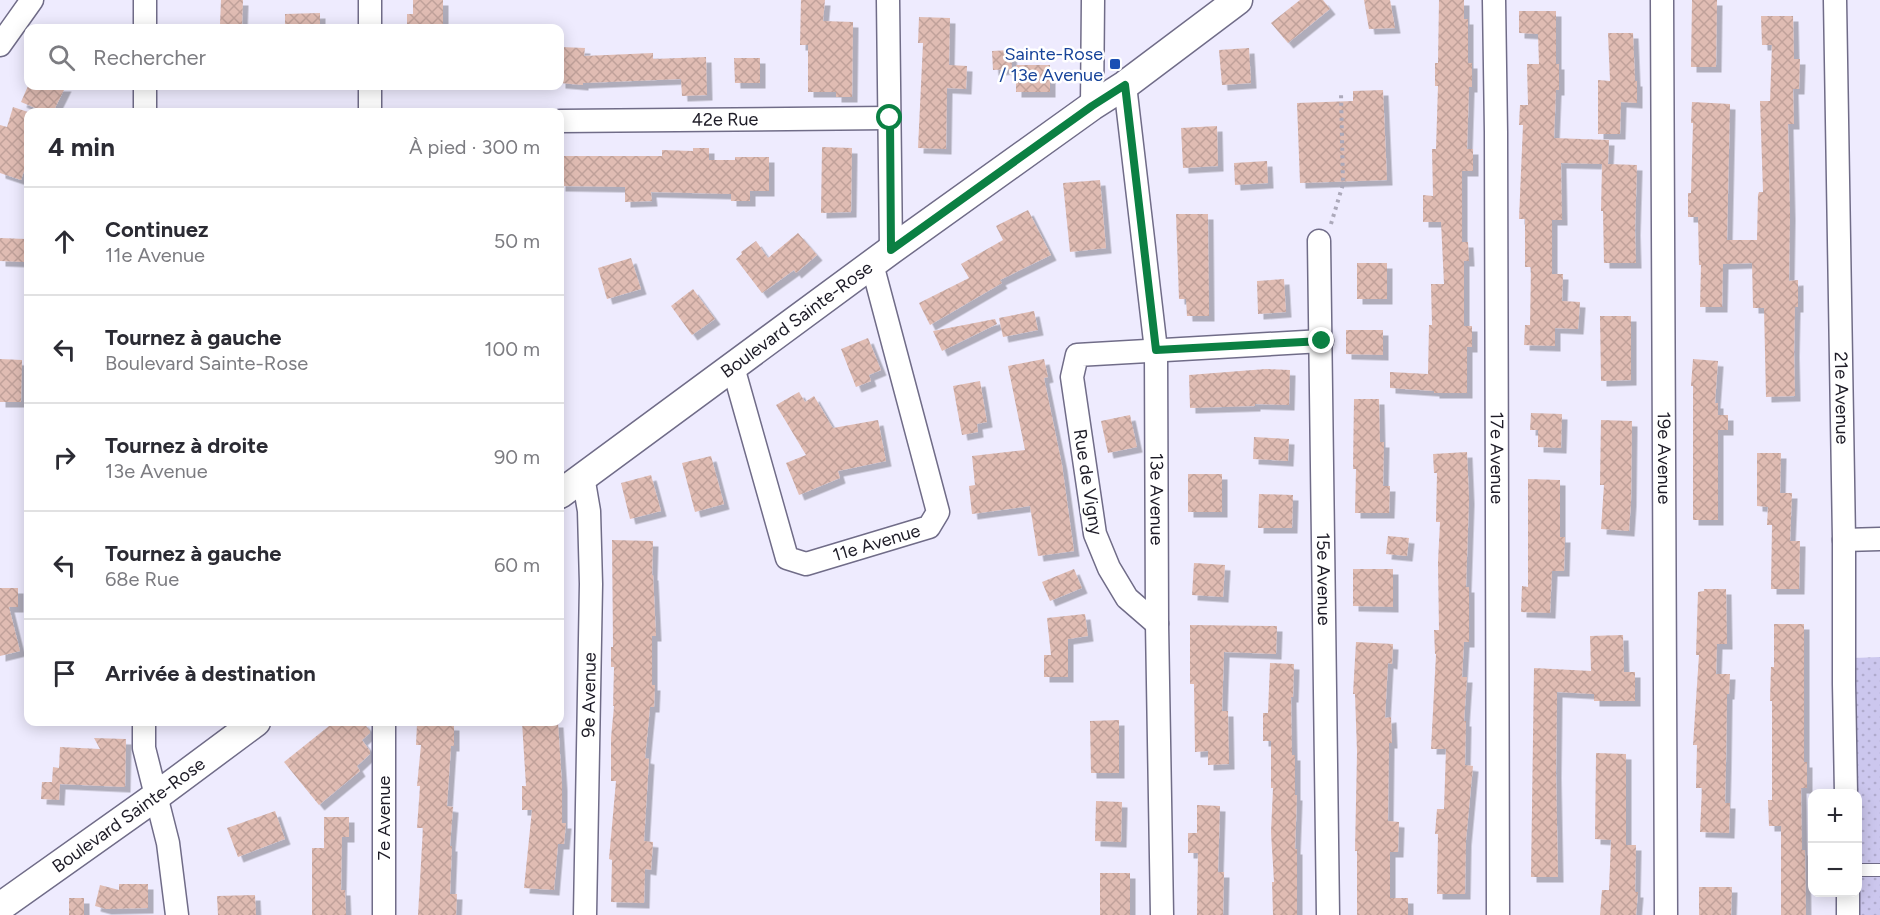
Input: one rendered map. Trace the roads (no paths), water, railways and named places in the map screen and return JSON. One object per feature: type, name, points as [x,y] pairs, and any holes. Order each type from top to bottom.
[{"type":"street","points":[[0,45],[32,0]]},
{"type":"street","points":[[145,0],[145,24]]},
{"type":"street","points":[[370,0],[370,24]]},
{"type":"street","name":"11e Avenue","points":[[733,367],[787,558],[806,564],[928,527],[938,512],[881,257],[890,118],[888,0]]},
{"type":"street","points":[[1092,106],[1093,0]]},
{"type":"street","name":"Boulevard Sainte-Rose","points":[[564,491],[881,257],[1092,106],[1125,85],[1238,0]]},
{"type":"street","name":"17e Avenue","points":[[1494,0],[1498,915]]},
{"type":"street","name":"19e Avenue","points":[[1662,0],[1666,915]]},
{"type":"street","name":"21e Avenue","points":[[1835,0],[1846,789]]},
{"type":"street","name":"13e Avenue","points":[[1125,85],[1156,350],[1157,624],[1162,915]]},
{"type":"street","points":[[145,90],[145,108]]},
{"type":"street","points":[[370,90],[370,108]]},
{"type":"street","name":"42e Rue","points":[[564,121],[890,118]]},
{"type":"street","name":"15e Avenue","points":[[1325,232],[1322,341],[1328,915]]},
{"type":"street","points":[[1156,350],[1322,341]]},
{"type":"street","name":"Rue de Vigny","points":[[1156,350],[1077,355],[1072,377],[1095,534],[1109,568],[1127,598],[1157,624]]},
{"type":"street","name":"9e Avenue","points":[[583,476],[589,511],[591,584],[585,915]]},
{"type":"street","points":[[1844,540],[1880,539]]},
{"type":"street","points":[[144,726],[144,748],[168,843],[177,915]]},
{"type":"street","name":"Boulevard Sainte-Rose","points":[[2,909],[251,726]]},
{"type":"street","name":"7e Avenue","points":[[384,726],[384,915]]},
{"type":"street","points":[[1848,897],[1848,915]]},
{"type":"lane","points":[[1862,870],[1880,870]]},
{"type":"place","name":"Sainte-Rose / 13e Avenue","points":[[1115,64]]}]
